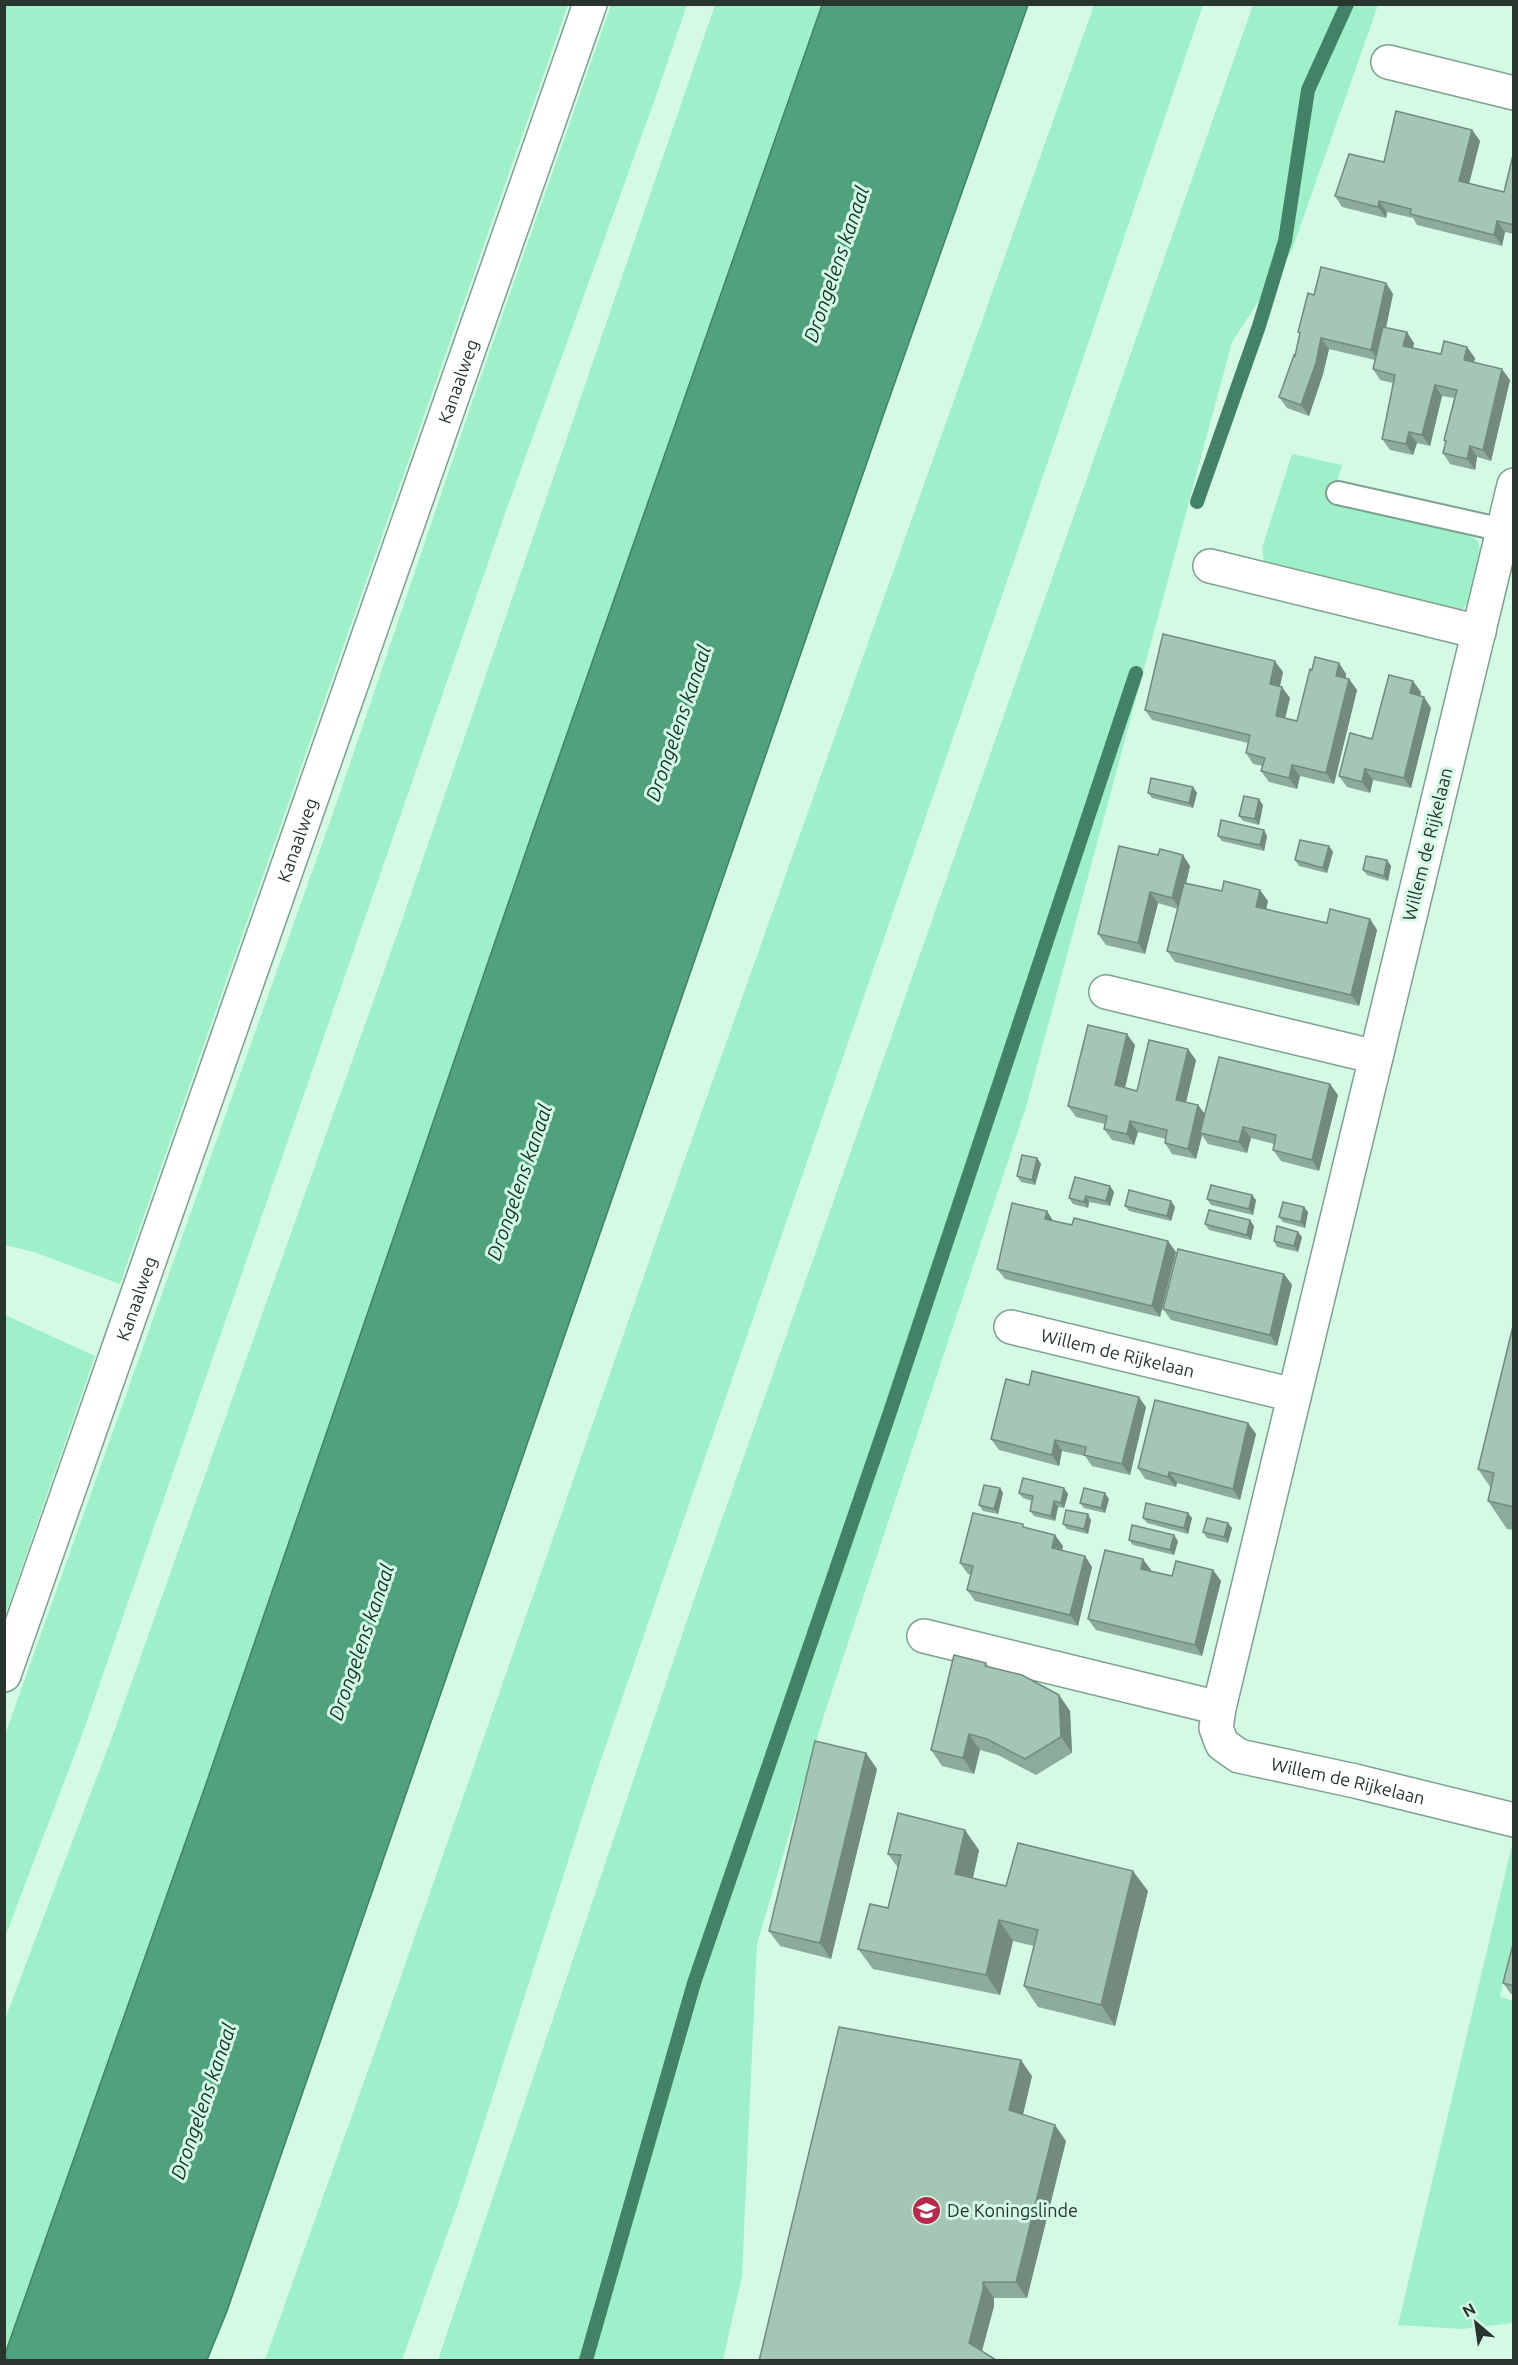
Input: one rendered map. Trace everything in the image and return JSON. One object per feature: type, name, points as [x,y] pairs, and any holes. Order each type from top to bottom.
[{"type":"street","name":"Kanaalweg","points":[[4,1675],[590,4]]},
{"type":"street","points":[[1388,62],[1514,93]]},
{"type":"street","name":"Willem de Rijkelaan","points":[[1514,484],[1216,1728],[1222,1744],[1239,1756],[1355,1781],[1514,1820]]},
{"type":"street","points":[[1210,566],[1479,632]]},
{"type":"street","points":[[1106,992],[1376,1057]]},
{"type":"street","name":"Willem de Rijkelaan","points":[[1011,1327],[1294,1395]]},
{"type":"street","points":[[924,1636],[1219,1708]]},
{"type":"lane","points":[[1338,493],[1503,530]]},
{"type":"shaded area","points":[[5,4],[568,5],[120,1284],[34,1252],[5,1245]]},
{"type":"shaded area","points":[[611,5],[687,5],[507,508],[82,1735],[5,1937],[5,1735],[338,799],[478,385]]},
{"type":"shaded area","points":[[715,5],[822,5],[532,834],[206,1784],[5,2354],[5,2019],[115,1729],[400,926]]},
{"type":"shaded area","points":[[1094,5],[1203,5],[595,1777],[458,2204],[402,2360],[265,2360],[381,2034],[663,1221]]},
{"type":"shaded area","points":[[1253,5],[1378,5],[1292,250],[1232,342],[1026,1107],[824,1715],[757,1944],[742,2276],[723,2360],[438,2360],[701,1579]]},
{"type":"shaded area","points":[[1292,454],[1342,465],[1331,502],[1466,534],[1477,540],[1480,567],[1474,588],[1465,606],[1460,611],[1264,563],[1262,548]]},
{"type":"shaded area","points":[[5,1315],[95,1356],[5,1616]]},
{"type":"shaded area","points":[[1513,1841],[1513,1939],[1500,1997],[1514,2001],[1513,2323],[1462,2329],[1398,2325]]},
{"type":"water","name":"Drongelens kanaal","points":[[822,5],[1028,5],[883,416],[227,2311],[207,2360],[5,2360],[5,2354],[206,1784],[532,834]]},
{"type":"building","points":[[1396,111],[1472,130],[1459,181],[1504,192],[1514,151],[1514,225],[1497,221],[1494,235],[1410,214],[1411,209],[1379,201],[1378,207],[1335,196],[1349,154],[1384,162]]},
{"type":"building","points":[[1321,267],[1386,283],[1371,350],[1321,338],[1316,363],[1301,405],[1279,397],[1295,356],[1300,333],[1298,332],[1308,293],[1314,295]]},
{"type":"building","points":[[1383,327],[1407,332],[1403,346],[1441,354],[1444,341],[1467,347],[1464,360],[1502,369],[1483,450],[1470,446],[1467,459],[1443,453],[1446,441],[1444,440],[1457,390],[1435,385],[1422,435],[1409,432],[1406,444],[1382,439],[1395,375],[1373,369]]},
{"type":"building","points":[[1163,634],[1275,661],[1270,684],[1282,687],[1276,716],[1297,721],[1315,657],[1339,663],[1336,676],[1349,679],[1326,773],[1292,765],[1289,778],[1261,771],[1265,758],[1246,753],[1250,735],[1145,710]]},
{"type":"building","points":[[1389,675],[1413,681],[1410,693],[1424,697],[1404,778],[1365,769],[1362,782],[1339,776],[1350,733],[1372,739]]},
{"type":"building","points":[[1151,778],[1193,787],[1189,803],[1148,793]]},
{"type":"building","points":[[1244,796],[1259,799],[1255,819],[1239,816]]},
{"type":"building","points":[[1221,820],[1264,830],[1260,845],[1218,836]]},
{"type":"building","points":[[1300,840],[1329,846],[1323,868],[1295,860]]},
{"type":"building","points":[[1119,846],[1158,855],[1160,849],[1183,855],[1172,898],[1150,892],[1138,943],[1098,934]]},
{"type":"building","points":[[1366,856],[1387,860],[1384,876],[1363,870]]},
{"type":"building","points":[[1224,881],[1260,890],[1256,907],[1327,923],[1330,909],[1370,919],[1351,995],[1167,951],[1184,883],[1222,891]]},
{"type":"building","points":[[1088,1025],[1127,1034],[1115,1085],[1137,1091],[1149,1040],[1188,1049],[1176,1100],[1198,1105],[1188,1149],[1165,1143],[1167,1130],[1130,1121],[1127,1134],[1104,1129],[1107,1116],[1068,1106]]},
{"type":"building","points":[[1219,1057],[1330,1084],[1312,1160],[1273,1150],[1276,1135],[1243,1127],[1239,1142],[1200,1133]]},
{"type":"building","points":[[1022,1155],[1037,1158],[1032,1180],[1017,1176]]},
{"type":"building","points":[[1075,1177],[1110,1186],[1106,1201],[1086,1196],[1084,1202],[1069,1198]]},
{"type":"building","points":[[1211,1185],[1252,1195],[1249,1209],[1207,1199]]},
{"type":"building","points":[[1129,1190],[1171,1201],[1167,1216],[1125,1206]]},
{"type":"building","points":[[1283,1202],[1304,1207],[1301,1222],[1279,1217]]},
{"type":"building","points":[[1012,1203],[1047,1211],[1045,1219],[1072,1225],[1074,1218],[1168,1241],[1152,1306],[997,1269]]},
{"type":"building","points":[[1209,1210],[1250,1220],[1247,1235],[1205,1224]]},
{"type":"building","points":[[1277,1226],[1298,1232],[1294,1246],[1274,1241]]},
{"type":"building","points":[[1178,1249],[1284,1274],[1270,1335],[1163,1309]]},
{"type":"building","points":[[1514,1322],[1514,1507],[1488,1501],[1494,1473],[1478,1469]]},
{"type":"building","points":[[1032,1371],[1139,1397],[1122,1464],[1084,1455],[1086,1447],[1055,1440],[1052,1455],[991,1439],[1006,1379],[1029,1385]]},
{"type":"building","points":[[1155,1400],[1248,1423],[1233,1489],[1169,1472],[1168,1477],[1138,1468]]},
{"type":"building","points":[[1023,1478],[1064,1488],[1061,1503],[1054,1501],[1051,1516],[1030,1511],[1033,1496],[1019,1493]]},
{"type":"building","points":[[984,1485],[1000,1488],[994,1509],[979,1505]]},
{"type":"building","points":[[1084,1488],[1105,1493],[1101,1508],[1080,1503]]},
{"type":"building","points":[[1146,1503],[1188,1513],[1184,1528],[1143,1518]]},
{"type":"building","points":[[1066,1510],[1088,1514],[1084,1529],[1063,1524]]},
{"type":"building","points":[[973,1513],[1023,1524],[1023,1527],[1055,1535],[1052,1548],[1085,1556],[1070,1615],[967,1590],[973,1566],[960,1563]]},
{"type":"building","points":[[1207,1518],[1228,1523],[1224,1537],[1203,1532]]},
{"type":"building","points":[[1132,1525],[1174,1535],[1170,1550],[1129,1540]]},
{"type":"building","points":[[1105,1550],[1143,1559],[1141,1569],[1172,1576],[1176,1561],[1213,1570],[1195,1645],[1088,1619]]},
{"type":"building","points":[[954,1655],[986,1663],[985,1666],[1022,1675],[1059,1695],[1061,1737],[1025,1759],[987,1739],[969,1734],[963,1758],[931,1750]]},
{"type":"building","points":[[815,1741],[866,1753],[820,1943],[769,1931]]},
{"type":"building","points":[[898,1813],[965,1830],[955,1874],[1006,1886],[1018,1843],[1133,1871],[1101,2005],[1024,1986],[1038,1930],[999,1920],[986,1975],[858,1949],[870,1904],[888,1908],[901,1855],[888,1854]]},
{"type":"building","points":[[1514,1940],[1514,1986],[1503,1983]]},
{"type":"building","points":[[839,2027],[1021,2060],[1009,2110],[1055,2125],[1016,2282],[983,2282],[969,2343],[996,2361],[759,2361]]},
{"type":"waterway","points":[[1197,502],[1259,326],[1285,241],[1308,90],[1347,4]]},
{"type":"waterway","points":[[586,2360],[694,1983],[890,1412],[1136,673]]},
{"type":"place","name":"De Koningslinde","points":[[926,2210]]}]
